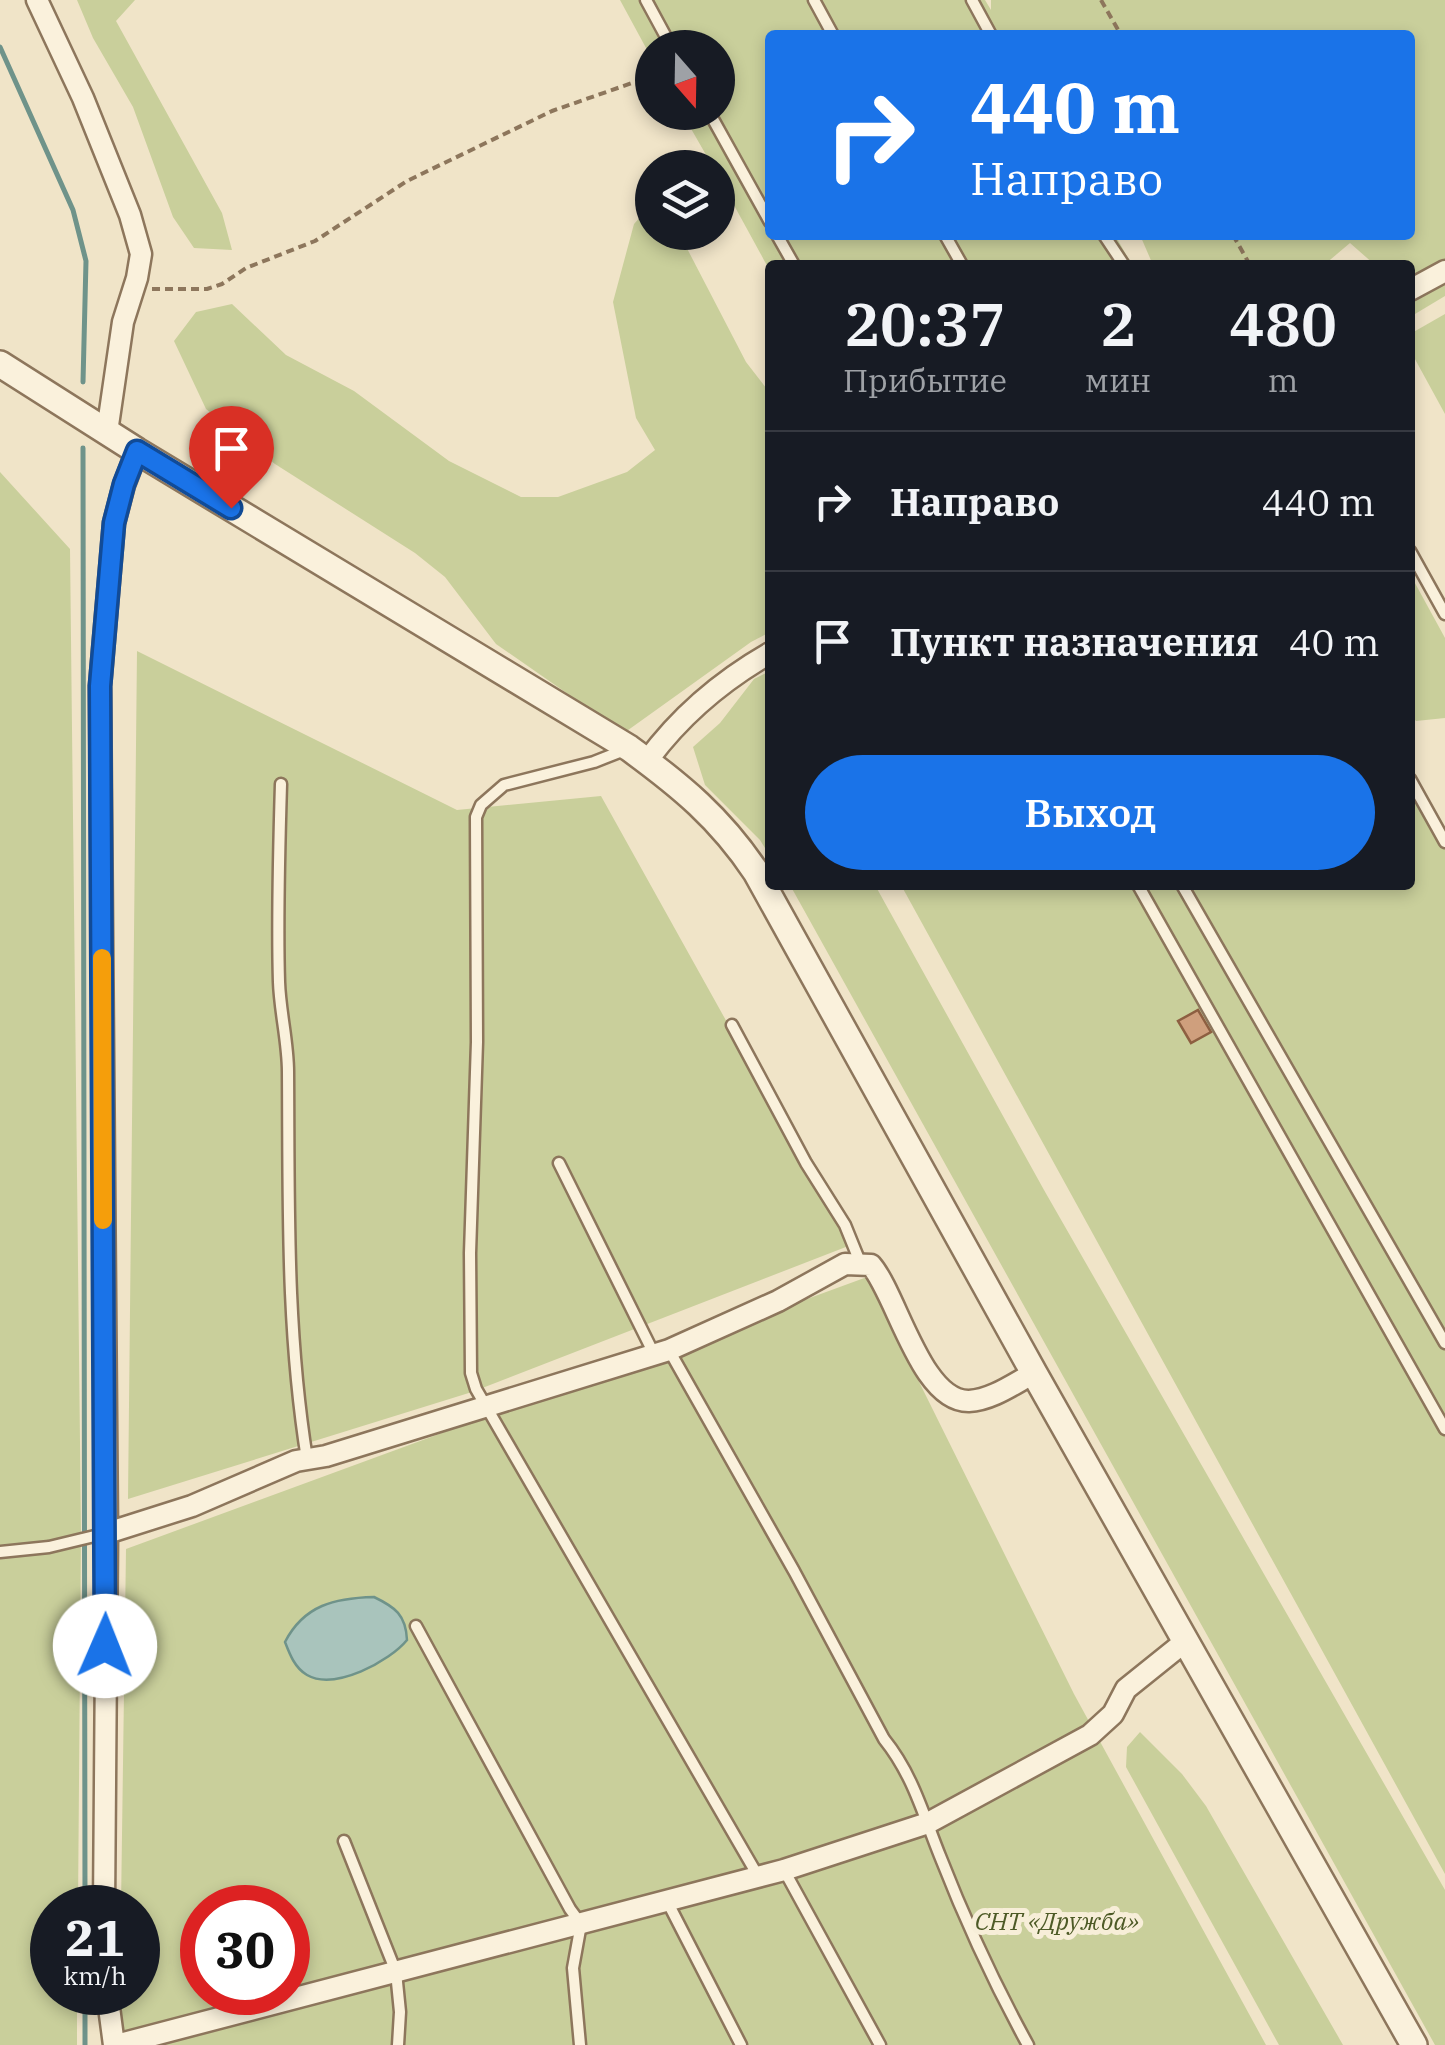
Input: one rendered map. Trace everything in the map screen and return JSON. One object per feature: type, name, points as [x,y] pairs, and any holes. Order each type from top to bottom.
[{"type":"street","points":[[36,0],[82,98],[130,215],[141,254],[123,322],[107,432]]},
{"type":"street","points":[[1415,287],[1445,270]]},
{"type":"street","points":[[0,364],[638,755],[699,801],[739,846],[765,888]]},
{"type":"street","points":[[104,1885],[100,686],[114,523],[137,451]]},
{"type":"street","points":[[638,755],[688,711],[765,655]]},
{"type":"street","points":[[766,890],[1414,2045]]},
{"type":"street","points":[[102,1534],[192,1506],[307,1459],[662,1352],[778,1301],[825,1273],[860,1262],[870,1265],[880,1276],[912,1348],[943,1390],[957,1399],[970,1401],[987,1396],[1034,1373]]},
{"type":"street","points":[[110,2015],[115,2045],[759,1877],[928,1823],[1090,1736],[1113,1714],[1126,1690],[1187,1640]]},
{"type":"lane","points":[[646,0],[662,30]]},
{"type":"lane","points":[[814,0],[830,30]]},
{"type":"lane","points":[[972,0],[988,30]]},
{"type":"lane","points":[[719,130],[765,213]]},
{"type":"lane","points":[[1415,560],[1445,614]]},
{"type":"lane","points":[[638,755],[594,762],[504,786],[481,804],[476,818],[477,1042],[470,1253],[471,1373],[476,1390],[759,1877]]},
{"type":"lane","points":[[281,784],[277,895],[279,987],[288,1066],[288,1289],[298,1406],[307,1459]]},
{"type":"lane","points":[[1415,788],[1445,842]]},
{"type":"lane","points":[[1141,890],[1445,1430]]},
{"type":"lane","points":[[1185,890],[1445,1343]]},
{"type":"lane","points":[[732,1025],[806,1164],[845,1224],[860,1262]]},
{"type":"lane","points":[[559,1163],[662,1352],[794,1571],[884,1739],[902,1761],[1007,2008],[1028,2045]]},
{"type":"lane","points":[[0,1552],[102,1534]]},
{"type":"lane","points":[[416,1626],[581,1924],[573,1968],[580,2045]]},
{"type":"lane","points":[[344,1842],[396,1972],[398,2045]]},
{"type":"lane","points":[[784,1870],[880,2045]]},
{"type":"lane","points":[[666,1901],[740,2045]]},
{"type":"path","points":[[1101,0],[1118,30]]},
{"type":"path","points":[[132,299],[155,289],[207,290],[222,284],[246,268],[315,241],[407,181],[552,111],[632,83]]},
{"type":"green space","points":[[77,0],[135,0],[116,21],[222,213],[232,250],[194,248],[173,217],[133,107],[93,38]]},
{"type":"green space","points":[[620,0],[985,0],[991,10],[991,0],[1445,0],[1445,296],[1415,314],[1415,260],[1369,260],[1350,243],[1330,260],[1151,260],[1142,240],[1415,240],[1415,30],[765,30],[765,240],[1118,240],[1129,260],[765,262],[735,207],[735,150],[703,150],[692,130],[735,130],[735,30],[636,30]]},
{"type":"green space","points":[[635,223],[635,250],[688,250],[746,362],[765,387],[765,635],[624,733],[496,644],[445,577],[415,553],[275,464],[206,409],[174,341],[196,312],[232,304],[286,355],[354,391],[449,461],[521,497],[558,497],[627,472],[655,450],[636,418],[613,302]]},
{"type":"green space","points":[[1445,314],[1445,414],[1415,359],[1415,331]]},
{"type":"green space","points":[[0,472],[70,549],[81,1532],[78,1885],[30,1885],[30,2015],[77,2015],[77,2045],[0,2045]]},
{"type":"green space","points":[[1415,583],[1445,638],[1445,718],[1416,721]]},
{"type":"green space","points":[[137,651],[457,810],[601,796],[851,1245],[472,1392],[128,1499]]},
{"type":"green space","points":[[765,674],[765,848],[705,785],[693,747],[720,723],[754,679]]},
{"type":"green space","points":[[1415,780],[1445,835],[1445,1874],[904,890],[1415,890]]},
{"type":"green space","points":[[793,890],[878,890],[1044,1190],[1445,1890],[1445,2045],[1435,2045]]},
{"type":"green space","name":"СНТ «Дружба»","points":[[867,1277],[1074,1694],[1266,2045],[119,2045],[119,2015],[160,2015],[160,1885],[121,1885],[126,1549]]},
{"type":"green space","points":[[1140,1732],[1182,1774],[1206,1806],[1343,2045],[1279,2045],[1126,1767],[1127,1747]]},
{"type":"water","points":[[374,1597],[402,1618],[407,1640],[399,1648],[375,1665],[332,1679],[319,1679],[299,1669],[285,1642],[301,1620],[334,1602]]},
{"type":"building","points":[[1198,1010],[1211,1032],[1191,1043],[1178,1021]]},
{"type":"waterway","points":[[0,47],[73,210],[86,261],[83,382]]},
{"type":"waterway","points":[[83,448],[85,1885]]},
{"type":"waterway","points":[[85,2015],[85,2045]]},
{"type":"slow traffic","points":[[102,958],[103,1220]]},
{"type":"route","points":[[105,1646],[100,686],[114,523],[137,451],[231,508]]}]
